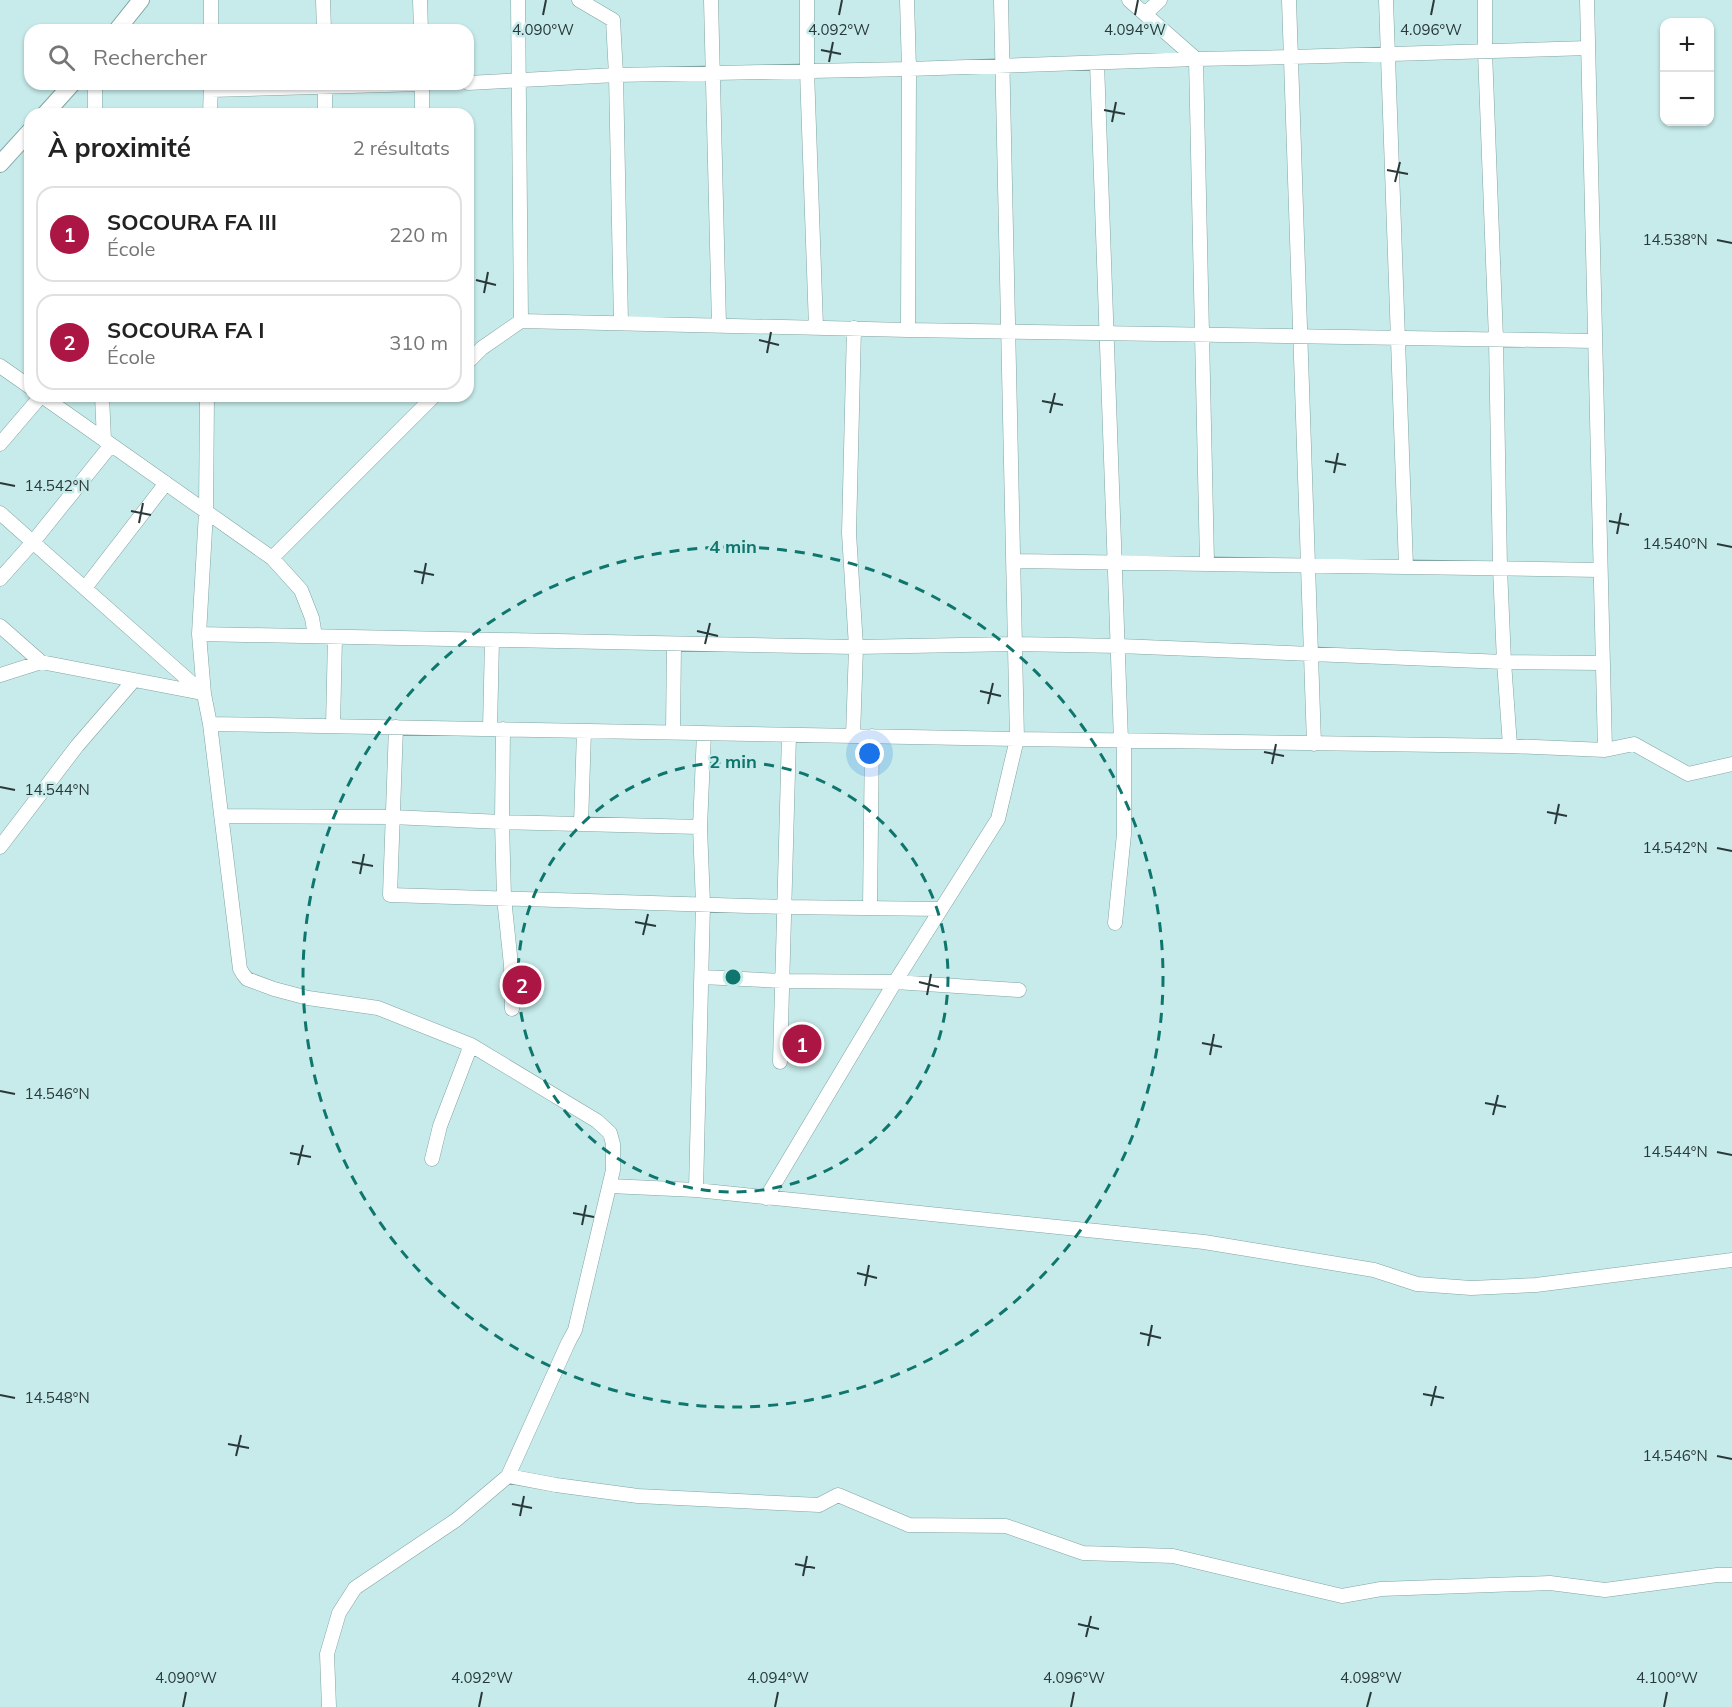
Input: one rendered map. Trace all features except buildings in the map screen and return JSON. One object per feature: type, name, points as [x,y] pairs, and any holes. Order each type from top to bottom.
[{"type":"main road","points":[[122,24],[141,0]]},
{"type":"main road","points":[[50,108],[67,90]]},
{"type":"main road","points":[[0,165],[24,138]]},
{"type":"street","points":[[211,0],[211,24]]},
{"type":"street","points":[[323,0],[324,24]]},
{"type":"street","points":[[420,0],[421,24]]},
{"type":"street","points":[[518,0],[521,321]]},
{"type":"street","points":[[579,0],[600,5],[613,20],[621,323]]},
{"type":"street","points":[[711,0],[718,325]]},
{"type":"street","points":[[807,0],[807,71],[816,327]]},
{"type":"street","points":[[907,0],[908,330]]},
{"type":"street","points":[[766,1198],[896,982],[998,819],[1017,739],[1001,0]]},
{"type":"street","points":[[1129,0],[1196,59],[1207,563]]},
{"type":"street","points":[[1146,13],[1160,0]]},
{"type":"street","points":[[1289,0],[1314,744]]},
{"type":"street","points":[[1386,0],[1406,567]]},
{"type":"street","points":[[1485,0],[1496,339],[1500,567],[1510,746]]},
{"type":"street","points":[[1587,0],[1605,750]]},
{"type":"street","points":[[474,83],[616,75],[909,69],[1588,48]]},
{"type":"street","points":[[1097,63],[1124,834],[1115,924]]},
{"type":"street","points":[[94,90],[95,108]]},
{"type":"street","points":[[210,108],[211,90]]},
{"type":"street","points":[[325,90],[326,108]]},
{"type":"street","points":[[421,90],[422,108]]},
{"type":"street","points":[[475,349],[521,321],[1595,341]]},
{"type":"street","points":[[853,736],[856,647],[849,533],[854,328]]},
{"type":"street","points":[[0,366],[24,383]]},
{"type":"street","points":[[0,444],[37,402]]},
{"type":"street","points":[[51,402],[272,558],[301,590],[312,618],[315,636]]},
{"type":"street","points":[[0,579],[33,542],[108,442],[103,402]]},
{"type":"street","points":[[207,402],[206,512],[199,634],[204,694],[210,724],[240,969],[247,979],[274,989],[308,998],[378,1008],[471,1045],[597,1121],[610,1133],[613,1144],[614,1159],[610,1186],[575,1330],[508,1476],[456,1520],[356,1588],[339,1613],[327,1654],[329,1707]]},
{"type":"street","points":[[272,558],[428,402]]},
{"type":"street","points":[[86,588],[166,483]]},
{"type":"street","points":[[0,513],[204,694]]},
{"type":"street","points":[[1013,561],[1600,570]]},
{"type":"street","points":[[0,626],[41,662]]},
{"type":"street","points":[[199,634],[856,647],[1015,644],[1119,646],[1504,662],[1603,663]]},
{"type":"street","points":[[333,726],[335,637]]},
{"type":"street","points":[[492,640],[504,898],[511,965],[512,1009]]},
{"type":"street","points":[[673,732],[674,644]]},
{"type":"street","points":[[0,675],[41,662],[204,694]]},
{"type":"street","points":[[0,847],[77,746],[134,680]]},
{"type":"street","points":[[210,724],[1510,746],[1605,750],[1634,744],[1688,774],[1732,764]]},
{"type":"street","points":[[396,727],[390,895],[784,907],[941,909]]},
{"type":"street","points":[[581,824],[584,731]]},
{"type":"street","points":[[696,1190],[703,904],[700,826],[704,733]]},
{"type":"street","points":[[780,1062],[789,735]]},
{"type":"street","points":[[870,908],[872,736]]},
{"type":"street","points":[[222,816],[392,817],[700,826]]},
{"type":"street","points":[[702,977],[782,981],[896,982],[1019,990]]},
{"type":"street","points":[[432,1159],[440,1126],[471,1045]]},
{"type":"street","points":[[610,1186],[696,1190],[1204,1242],[1374,1270],[1417,1284],[1471,1288],[1536,1285],[1732,1260]]},
{"type":"street","points":[[508,1476],[638,1496],[819,1505],[838,1495],[909,1525],[1006,1526],[1083,1553],[1173,1556],[1342,1596],[1381,1589],[1550,1583],[1605,1590],[1732,1575]]},
{"type":"place","name":"SOCOURA FA I","points":[[522,985]]},
{"type":"place","name":"SOCOURA FA III","points":[[802,1044]]}]
